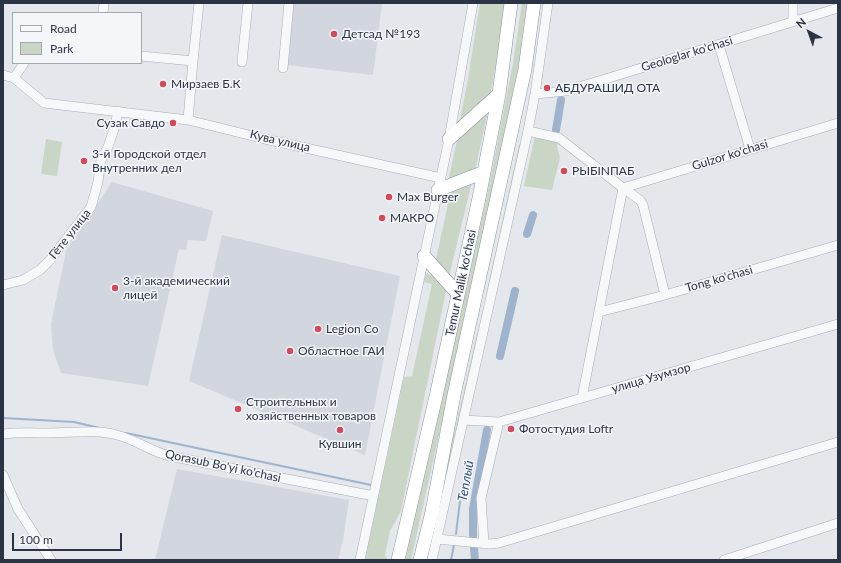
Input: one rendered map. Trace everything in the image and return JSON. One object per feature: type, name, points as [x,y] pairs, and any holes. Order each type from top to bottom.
[{"type":"highway","name":"Temur Malik ko'chasi","points":[[398,560],[484,172],[499,94],[511,3]]},
{"type":"highway","name":"Temur Malik ko'chasi","points":[[420,560],[433,506],[454,395],[525,69],[534,3]]},
{"type":"highway","points":[[449,139],[499,94]]},
{"type":"highway","points":[[440,184],[484,172]]},
{"type":"highway","points":[[424,256],[458,294]]},
{"type":"street","points":[[188,120],[199,3]]},
{"type":"street","points":[[242,62],[248,3]]},
{"type":"street","points":[[283,68],[289,3]]},
{"type":"street","points":[[360,560],[440,184],[473,3]]},
{"type":"street","points":[[432,560],[528,131],[535,94],[548,3]]},
{"type":"street","points":[[793,3],[793,22]]},
{"type":"street","name":"Geologlar ko'chasi","points":[[535,94],[566,91],[838,8]]},
{"type":"street","points":[[719,45],[750,149]]},
{"type":"street","points":[[142,56],[193,61]]},
{"type":"street","points":[[3,75],[14,78],[23,64]]},
{"type":"street","name":"Кува улица","points":[[14,78],[44,103],[188,120],[272,140],[440,184]]},
{"type":"street","name":"Гёте улица","points":[[3,285],[23,280],[40,270],[50,260],[91,207],[98,182],[101,160],[108,147],[118,111]]},
{"type":"street","name":"Gulzor ko'chasi","points":[[623,188],[838,123]]},
{"type":"street","points":[[528,131],[559,138],[640,200],[643,205],[665,295]]},
{"type":"street","points":[[582,398],[623,188]]},
{"type":"street","name":"Tong ko'chasi","points":[[599,312],[665,295],[838,245]]},
{"type":"street","name":"улица Узумзор","points":[[463,420],[499,422],[838,324]]},
{"type":"street","points":[[484,544],[481,498],[499,422]]},
{"type":"street","name":"Qorasub Bo'yi ko'chasi","points":[[3,434],[22,432],[49,433],[91,431],[117,435],[158,453],[169,456],[374,496]]},
{"type":"street","points":[[437,540],[498,544],[838,442]]},
{"type":"street","points":[[3,475],[18,509],[51,560]]},
{"type":"street","points":[[433,506],[441,520]]},
{"type":"street","points":[[724,560],[838,524]]},
{"type":"shaded area","name":"Детсад №193","points":[[293,3],[382,3],[373,75],[286,65]]},
{"type":"shaded area","name":"3-й академический лицей","points":[[112,182],[213,211],[206,241],[188,240],[186,250],[179,249],[148,386],[61,373],[53,350],[51,324],[66,251]]},
{"type":"shaded area","name":"Областное ГАИ","points":[[222,235],[400,276],[365,455],[189,381]]},
{"type":"shaded area","points":[[177,469],[349,500],[343,540],[338,560],[155,560]]},
{"type":"green space","points":[[480,3],[506,3],[490,98],[459,125],[468,79]]},
{"type":"green space","points":[[522,3],[527,3],[519,63],[492,198],[411,560],[405,560],[487,196],[513,63]]},
{"type":"green space","points":[[488,111],[475,170],[448,182],[458,136]]},
{"type":"green space","points":[[535,136],[558,141],[557,146],[560,158],[552,190],[524,186]]},
{"type":"green space","points":[[524,138],[488,301],[485,300],[519,145]]},
{"type":"green space","points":[[46,139],[62,142],[57,176],[41,174]]},
{"type":"green space","points":[[472,182],[449,276],[435,264],[451,190]]},
{"type":"green space","points":[[426,273],[438,278],[447,286],[401,511],[390,531],[385,555],[388,560],[365,560],[404,377],[412,376],[432,284],[424,282]]},
{"type":"green space","points":[[478,329],[481,330],[441,510],[438,504]]},
{"type":"waterway","name":"Теплый","points":[[556,130],[561,100]]},
{"type":"waterway","name":"Теплый","points":[[527,234],[533,215]]},
{"type":"waterway","name":"Теплый","points":[[500,356],[515,291]]},
{"type":"waterway","points":[[3,418],[74,422],[100,428]]},
{"type":"waterway","name":"Теплый","points":[[473,536],[473,509],[487,430]]},
{"type":"waterway","points":[[126,433],[371,485]]},
{"type":"waterway","points":[[456,534],[460,501]]},
{"type":"waterway","points":[[451,560],[454,545]]},
{"type":"waterway","name":"Теплый","points":[[474,548],[475,560]]},
{"type":"place","name":"Детсад №193","points":[[334,34]]},
{"type":"place","name":"Мирзаев Б.К","points":[[163,84]]},
{"type":"place","name":"АБДУРАШИД ОТА","points":[[547,88]]},
{"type":"place","name":"Сузак Савдо","points":[[173,123]]},
{"type":"place","name":"3-й Городской отдел Внутренних дел","points":[[84,161]]},
{"type":"place","name":"РЫБINПАБ","points":[[564,171]]},
{"type":"place","name":"Max Burger","points":[[389,197]]},
{"type":"place","name":"МАКРО","points":[[382,218]]},
{"type":"place","name":"3-й академический лицей","points":[[115,288]]},
{"type":"place","name":"Legion Co","points":[[318,329]]},
{"type":"place","name":"Областное ГАИ","points":[[290,351]]},
{"type":"place","name":"Строительных и хозяйственных товаров","points":[[238,409]]},
{"type":"place","name":"Фотостудия Loftr","points":[[511,429]]},
{"type":"place","name":"Кувшин","points":[[340,430]]}]
